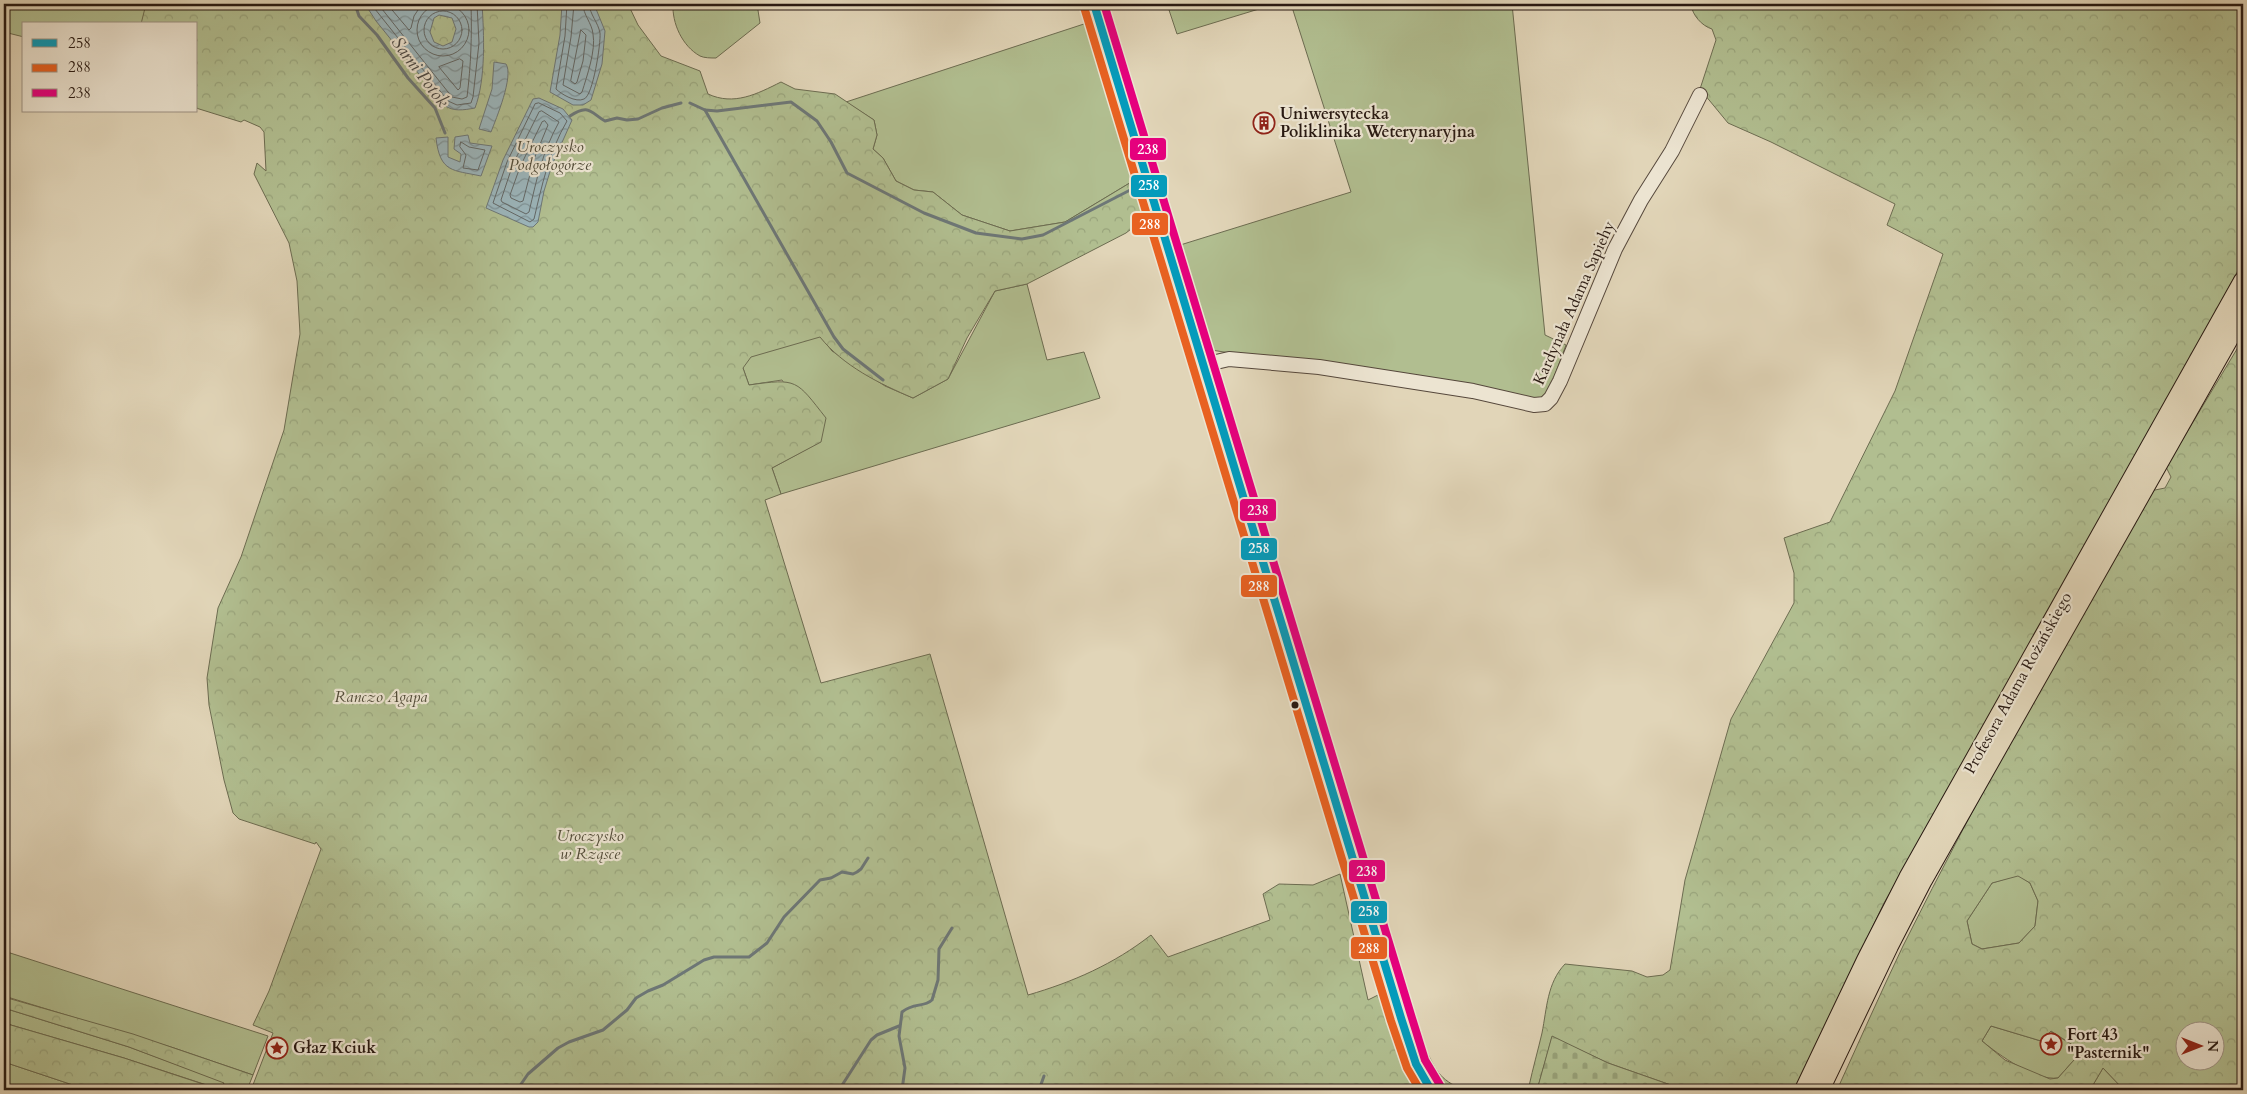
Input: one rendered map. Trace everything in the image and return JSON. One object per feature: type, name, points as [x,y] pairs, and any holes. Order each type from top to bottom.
[{"type":"main road","name":"Profesora Adama Rożańskiego","points":[[1804,1090],[1866,960],[1908,878],[2243,281]]},
{"type":"main road","name":"Profesora Adama Rożańskiego","points":[[1820,1090],[1889,946],[1924,880],[2243,314]]},
{"type":"street","points":[[1094,4],[1401,1018],[1416,1064],[1431,1090]]},
{"type":"street","name":"Kardynała Adama Sapiehy","points":[[1203,365],[1229,360],[1319,367],[1472,391],[1537,405],[1547,403],[1560,381],[1614,249],[1640,200],[1672,151],[1700,95]]},
{"type":"green space","points":[[4,4],[187,4],[185,22],[22,22],[22,36],[4,32]]},
{"type":"green space","points":[[146,4],[628,4],[638,25],[661,56],[700,71],[708,94],[727,99],[736,99],[763,91],[781,82],[795,89],[835,94],[874,120],[877,135],[873,149],[883,158],[896,181],[914,190],[933,192],[962,215],[1010,231],[1065,222],[1138,178],[1149,219],[1140,222],[1126,233],[1027,284],[995,291],[967,338],[948,379],[913,398],[863,373],[840,357],[820,337],[751,357],[743,368],[749,385],[787,382],[795,385],[808,396],[826,418],[821,442],[772,468],[781,494],[765,500],[821,683],[930,654],[1028,995],[1093,971],[1122,955],[1151,935],[1168,957],[1270,920],[1263,894],[1279,884],[1313,885],[1340,874],[1368,1000],[1386,991],[1424,1090],[251,1090],[273,1033],[253,1025],[269,991],[321,849],[316,842],[315,844],[239,819],[233,813],[224,780],[209,705],[207,678],[218,608],[241,557],[284,430],[300,334],[297,281],[289,243],[254,174],[257,163],[266,171],[264,132],[260,127],[244,120],[241,122],[198,109],[198,22],[142,22]]},
{"type":"green space","points":[[673,4],[757,4],[760,23],[716,58],[703,57],[688,46],[679,33],[674,19]]},
{"type":"green space","points":[[1167,4],[1272,4],[1272,5],[1177,34]]},
{"type":"green space","points":[[1291,4],[1512,4],[1545,335],[1566,345],[1547,396],[1531,399],[1211,350],[1206,345],[1177,246],[1351,192]]},
{"type":"green space","points":[[1691,4],[2243,4],[2243,261],[2123,484],[1884,903],[1794,1090],[1685,1090],[1608,1063],[1552,1037],[1538,1087],[1529,1086],[1551,988],[1559,971],[1565,964],[1632,971],[1647,977],[1663,975],[1670,970],[1685,880],[1731,719],[1794,603],[1794,573],[1784,538],[1830,522],[1895,391],[1943,254],[1887,225],[1895,204],[1771,142],[1728,123],[1700,89],[1716,40],[1712,29],[1695,16]]},
{"type":"green space","points":[[1090,22],[1138,178],[1065,222],[1010,231],[962,215],[933,192],[914,190],[896,181],[883,158],[873,149],[877,135],[874,120],[846,102]]},
{"type":"green space","points":[[647,211],[785,291],[832,351],[885,386],[913,398],[948,379],[995,291],[1027,284],[1047,360],[1084,352],[1100,398],[781,494],[772,468],[820,442],[782,380],[749,385],[743,368],[709,349],[725,373],[728,399],[702,418]]},
{"type":"green space","points":[[2243,339],[2243,1090],[2124,1090],[2103,1068],[2090,1090],[1837,1090],[1903,946],[1962,831],[2055,660],[2150,491],[2165,488],[2171,477],[2166,467]],"holes":[[[2018,876],[2030,883],[2038,901],[2035,926],[2019,943],[1982,949],[1972,944],[1967,921],[1992,883]],[[1991,1026],[2041,1041],[2051,1031],[2082,1051],[2058,1078],[2050,1079],[2005,1060],[1982,1041]]]},
{"type":"green space","points":[[2018,875],[2030,883],[2038,901],[2035,926],[2019,943],[1982,949],[1972,944],[1967,921],[1992,883]]},
{"type":"green space","points":[[4,951],[268,1036],[253,1075],[174,1048],[4,996]]},
{"type":"green space","points":[[4,997],[133,1034],[253,1075],[247,1090],[221,1090],[224,1083],[129,1047],[4,1008]]},
{"type":"green space","points":[[4,1008],[129,1047],[224,1082],[222,1090],[124,1058],[4,1023]]},
{"type":"green space","points":[[4,1023],[124,1058],[221,1090],[88,1090],[4,1062]]},
{"type":"green space","points":[[1991,1026],[2041,1041],[2050,1031],[2082,1051],[2058,1078],[2049,1078],[2028,1071],[2007,1060],[1982,1041]]},
{"type":"green space","points":[[1552,1036],[1608,1063],[1685,1090],[1537,1090]]},
{"type":"green space","points":[[1424,1046],[1443,1078],[1464,1090],[1445,1090],[1434,1077],[1418,1048]]},
{"type":"green space","points":[[4,1062],[88,1090],[4,1090]]},
{"type":"green space","points":[[2103,1068],[2124,1090],[2090,1090]]},
{"type":"water","points":[[365,4],[482,4],[483,70],[475,108],[455,110],[444,105],[376,21]],"holes":[[[439,15],[452,18],[456,29],[452,42],[443,46],[434,42],[430,32],[434,18]]]},
{"type":"water","points":[[562,4],[594,4],[605,31],[602,64],[591,100],[583,105],[573,105],[550,92],[560,35]]},
{"type":"water","points":[[494,62],[506,64],[508,78],[491,132],[479,129],[492,89]]},
{"type":"water","points":[[539,98],[563,109],[572,120],[552,165],[544,191],[538,222],[533,227],[529,227],[486,208],[503,160],[533,99]]},
{"type":"water","points":[[468,135],[470,143],[492,146],[481,176],[450,168],[441,158],[438,149],[436,138],[448,137],[448,157],[460,162],[461,154],[454,149],[455,137]]},
{"type":"waterway","name":"Sarni Potok","points":[[355,4],[359,16],[377,35],[408,78],[435,108],[445,133]]},
{"type":"waterway","points":[[690,103],[705,110],[717,111],[791,102],[817,121],[831,142],[847,173],[924,213],[976,233],[1022,239],[1043,235],[1136,187]]},
{"type":"waterway","points":[[570,116],[576,112],[586,110],[593,112],[605,121],[617,118],[627,120],[638,119],[662,108],[681,103]]},
{"type":"waterway","points":[[705,110],[834,337],[843,349],[883,380]]},
{"type":"waterway","points":[[517,1090],[528,1074],[558,1048],[603,1030],[627,1010],[636,998],[648,991],[663,985],[704,960],[714,957],[749,957],[767,943],[784,917],[820,880],[831,878],[842,872],[853,874],[861,869],[868,858]]},
{"type":"waterway","points":[[902,1090],[905,1068],[899,1036],[902,1012],[910,1007],[925,1004],[932,1000],[938,980],[939,949],[952,928]]},
{"type":"waterway","points":[[839,1090],[871,1040],[877,1035],[899,1026]]},
{"type":"waterway","points":[[1039,1090],[1044,1076]]},
{"type":"transit line","name":"258","points":[[1094,4],[1401,1018],[1416,1064],[1431,1090]]},
{"type":"transit line","name":"238","points":[[1104,4],[1411,1015],[1425,1060],[1440,1085]]},
{"type":"transit line","name":"288","points":[[1084,7],[1391,1021],[1407,1068],[1420,1090]]},
{"type":"place","name":"Uniwersytecka Poliklinika Weterynaryjna","points":[[1264,123]]},
{"type":"place","name":"Fort 43 \"Pasternik\"","points":[[2051,1044]]},
{"type":"place","name":"Głaz Kciuk","points":[[277,1048]]},
{"type":"park label","name":"Uroczysko Podgołogórze","points":[[550,156]]},
{"type":"park label","name":"Ranczo Agapa","points":[[381,697]]},
{"type":"park label","name":"Uroczysko w Rząsce","points":[[590,845]]}]
